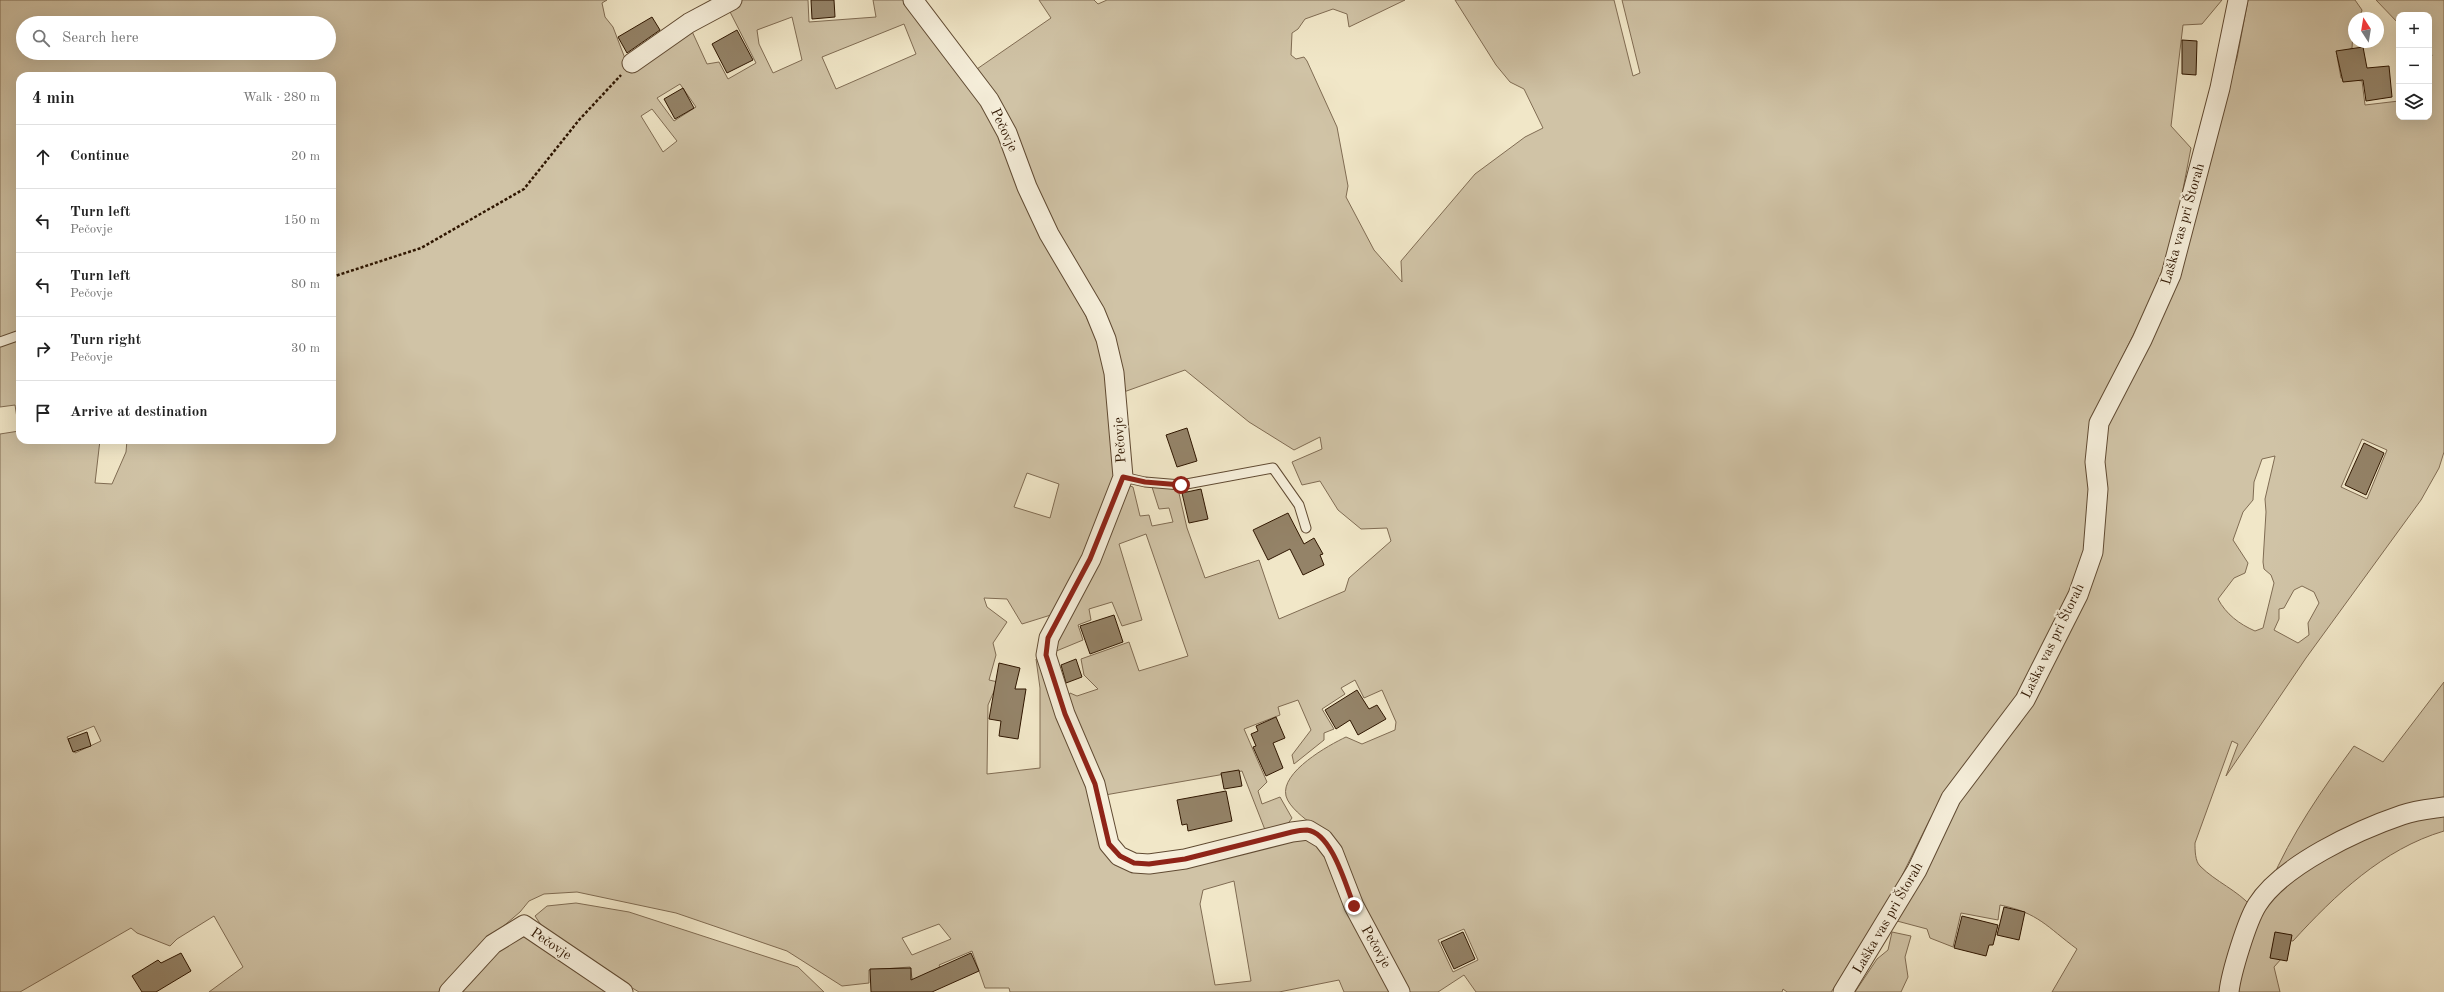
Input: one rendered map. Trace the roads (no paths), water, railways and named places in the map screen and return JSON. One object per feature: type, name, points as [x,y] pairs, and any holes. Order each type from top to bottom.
[{"type":"street","points":[[632,63],[689,23],[732,0]]},
{"type":"street","name":"Pečovje","points":[[913,0],[989,100],[1008,133],[1027,187],[1049,234],[1095,312],[1106,339],[1114,374],[1123,477],[1090,559],[1048,638],[1046,655],[1065,714],[1095,784],[1109,844],[1120,856],[1134,863],[1149,864],[1185,859],[1292,832],[1308,830],[1323,839],[1333,852],[1354,906],[1400,992]]},
{"type":"street","name":"Laška vas pri Štorah","points":[[1843,992],[1917,870],[1951,798],[2024,700],[2078,595],[2093,552],[2098,489],[2095,462],[2099,423],[2142,340],[2171,275],[2220,88],[2238,0]]},
{"type":"street","points":[[2229,992],[2245,935],[2257,905],[2272,887],[2300,864],[2324,849],[2402,815],[2444,807]]},
{"type":"street","name":"Pečovje","points":[[449,992],[493,944],[524,925],[623,992]]},
{"type":"lane","points":[[0,342],[16,336]]},
{"type":"lane","points":[[1123,477],[1145,482],[1181,485],[1273,468],[1299,505],[1306,528]]}]
